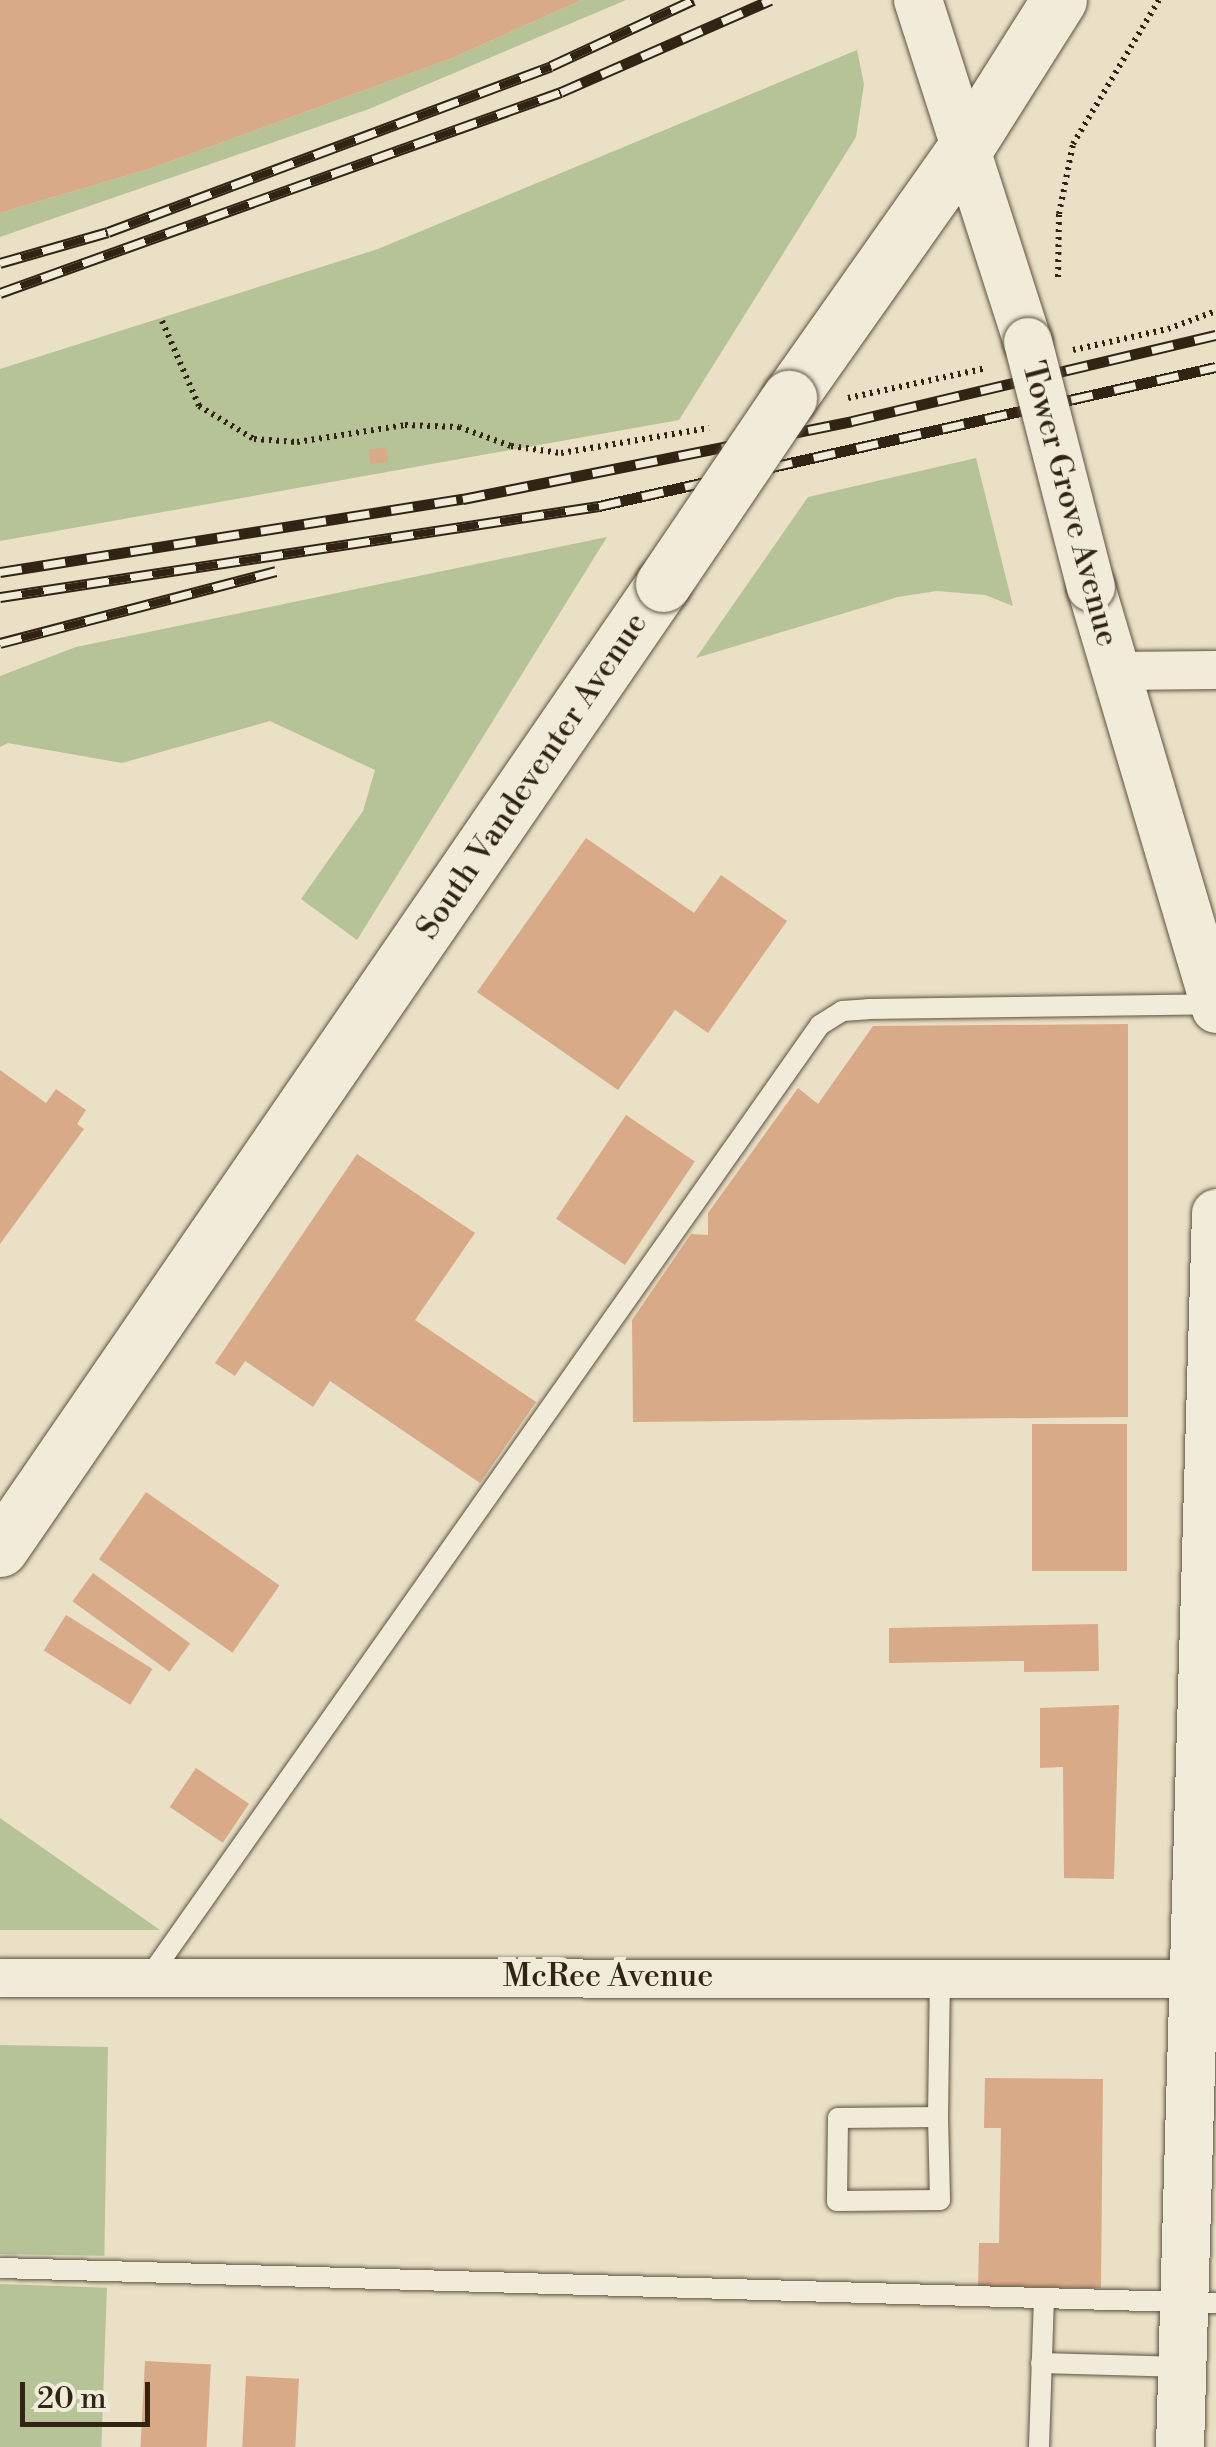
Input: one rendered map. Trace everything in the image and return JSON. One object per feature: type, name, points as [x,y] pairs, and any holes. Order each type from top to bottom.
[{"type":"main road","name":"South Vandeventer Avenue","points":[[0,1549],[582,705],[808,400],[1059,0]]},
{"type":"street","name":"Tower Grove Avenue","points":[[918,0],[966,146],[1114,671],[1216,1007]]},
{"type":"street","points":[[1114,671],[1216,670]]},
{"type":"street","points":[[1180,2447],[1183,2367],[1200,2303],[1216,1214]]},
{"type":"street","name":"McRee Avenue","points":[[0,1978],[152,1973],[1206,1979]]},
{"type":"lane","points":[[152,1973],[820,1025],[842,1011],[868,1008],[1216,1007]]},
{"type":"lane","points":[[938,2116],[838,2118],[838,2202],[940,2200],[940,1978]]},
{"type":"lane","points":[[0,2268],[1200,2303]]},
{"type":"lane","points":[[1039,2447],[1044,2300]]},
{"type":"lane","points":[[1042,2363],[1183,2367]]},
{"type":"path","points":[[1059,288],[1059,214],[1073,144],[1160,0]]},
{"type":"path","points":[[808,400],[1027,354],[1168,330],[1216,311]]},
{"type":"path","points":[[162,321],[199,406],[254,439],[297,442],[405,425],[460,427],[511,446],[561,454],[714,426]]},
{"type":"green space","points":[[582,0],[626,0],[369,109],[0,237],[0,213],[149,169],[450,59]]},
{"type":"green space","points":[[857,50],[864,84],[856,137],[679,420],[0,541],[0,369],[378,249]]},
{"type":"green space","points":[[976,458],[1013,606],[985,595],[937,591],[898,597],[696,658],[808,497]]},
{"type":"green space","points":[[607,537],[357,940],[301,899],[363,811],[375,770],[270,721],[122,763],[8,743],[0,747],[0,676],[76,647]]},
{"type":"green space","points":[[0,1818],[160,1930],[0,1930]]},
{"type":"green space","points":[[0,2045],[108,2047],[104,2256],[0,2254]]},
{"type":"green space","points":[[0,2284],[107,2288],[101,2447],[0,2447]]},
{"type":"building","points":[[0,0],[582,0],[450,59],[149,169],[0,213]]},
{"type":"building","points":[[386,447],[388,462],[370,464],[368,450]]},
{"type":"building","points":[[586,838],[694,913],[721,875],[787,921],[708,1033],[675,1010],[618,1090],[477,992]]},
{"type":"building","points":[[1128,1024],[1128,1417],[633,1422],[632,1320],[691,1234],[708,1235],[708,1213],[798,1088],[818,1104],[873,1026]]},
{"type":"building","points":[[0,1070],[46,1103],[56,1089],[86,1110],[77,1124],[84,1129],[0,1244]]},
{"type":"building","points":[[626,1115],[695,1161],[625,1265],[556,1219]]},
{"type":"building","points":[[357,1154],[475,1233],[415,1320],[536,1402],[480,1483],[330,1381],[313,1407],[245,1361],[235,1376],[215,1363]]},
{"type":"building","points":[[1032,1424],[1127,1424],[1127,1571],[1032,1571]]},
{"type":"building","points":[[146,1492],[280,1585],[232,1653],[99,1559]]},
{"type":"building","points":[[93,1573],[190,1644],[170,1672],[72,1601]]},
{"type":"building","points":[[66,1615],[153,1669],[130,1705],[44,1651]]},
{"type":"building","points":[[1098,1624],[1099,1671],[1024,1672],[1024,1661],[889,1663],[889,1628]]},
{"type":"building","points":[[1119,1705],[1114,1879],[1064,1878],[1063,1767],[1040,1768],[1040,1708]]},
{"type":"building","points":[[196,1768],[249,1804],[223,1843],[170,1807]]},
{"type":"building","points":[[985,2078],[1103,2079],[1101,2288],[978,2287],[979,2243],[999,2243],[1001,2128],[984,2128]]},
{"type":"building","points":[[145,2361],[211,2364],[207,2447],[140,2447]]},
{"type":"building","points":[[246,2376],[299,2379],[295,2447],[242,2447]]},
{"type":"railway","points":[[0,263],[108,232],[551,66],[693,0]]},
{"type":"railway","points":[[0,293],[561,92],[771,0]]},
{"type":"railway","points":[[0,572],[463,499],[852,421],[1216,335]]},
{"type":"railway","points":[[0,597],[599,506],[1216,367]]},
{"type":"railway","points":[[0,643],[276,571]]}]
